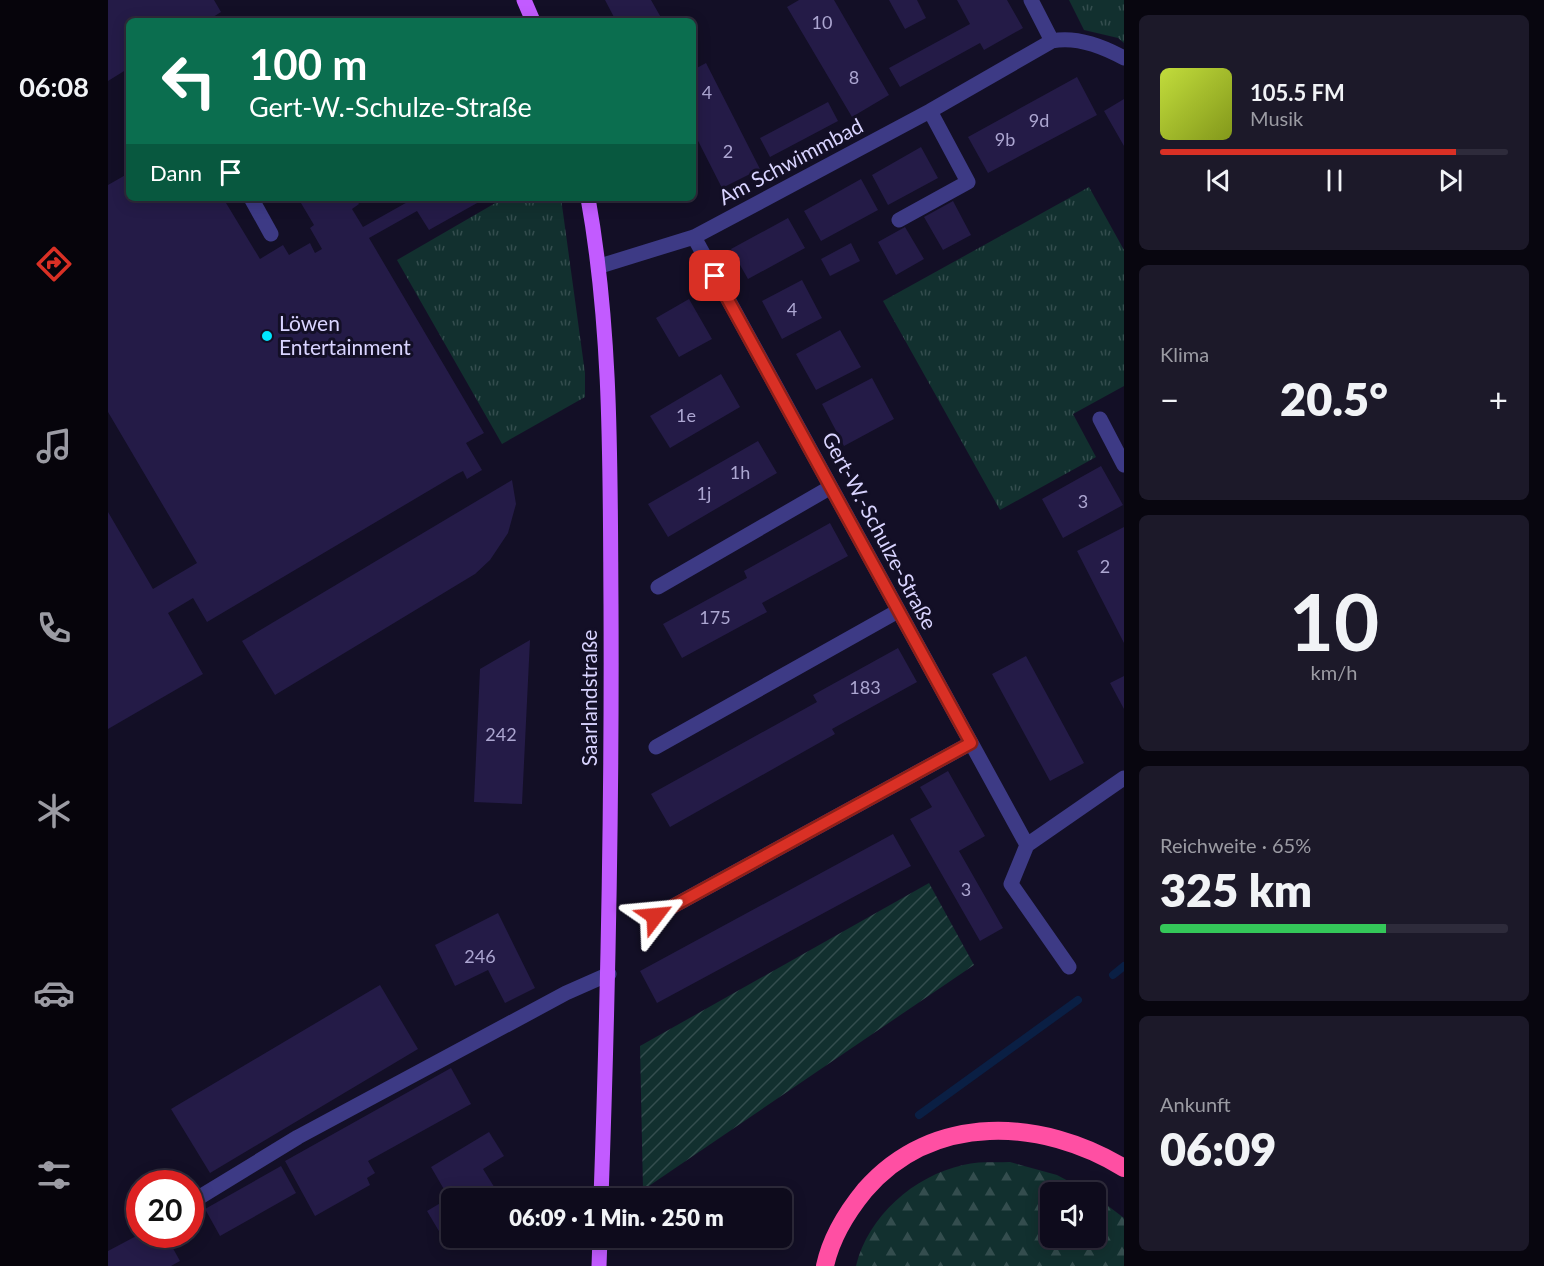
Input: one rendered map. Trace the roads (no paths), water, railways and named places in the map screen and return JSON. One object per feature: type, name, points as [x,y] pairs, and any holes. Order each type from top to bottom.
[{"type":"highway","points":[[825,1266],[843,1220],[870,1184],[905,1156],[946,1137],[991,1129],[1039,1134],[1088,1149],[1124,1168]]},
{"type":"main road","points":[[524,0],[532,18]]},
{"type":"main road","name":"Saarlandstraße","points":[[589,201],[600,266],[610,418],[612,770],[602,1188]]},
{"type":"main road","points":[[598,1266],[599,1248]]},
{"type":"street","points":[[1031,0],[1052,41],[1067,38],[1124,58]]},
{"type":"street","name":"Am Schwimmbad","points":[[600,266],[694,237],[930,111],[1052,41]]},
{"type":"street","points":[[899,220],[968,182],[930,111]]},
{"type":"street","points":[[253,201],[271,234]]},
{"type":"street","name":"Gert-W.-Schulze-Straße","points":[[694,237],[1027,845]]},
{"type":"street","points":[[1100,419],[1124,465]]},
{"type":"street","points":[[658,587],[831,487]]},
{"type":"street","points":[[656,747],[898,611]]},
{"type":"street","points":[[655,916],[971,743]]},
{"type":"street","points":[[1069,967],[1011,884],[1027,845],[1124,778]]},
{"type":"street","points":[[204,1194],[298,1137],[566,993],[609,974]]},
{"type":"waterway","points":[[1113,975],[1124,966]]},
{"type":"waterway","points":[[919,1115],[1078,1000]]},
{"type":"place","name":"Löwen Entertainment","points":[[267,336]]}]
